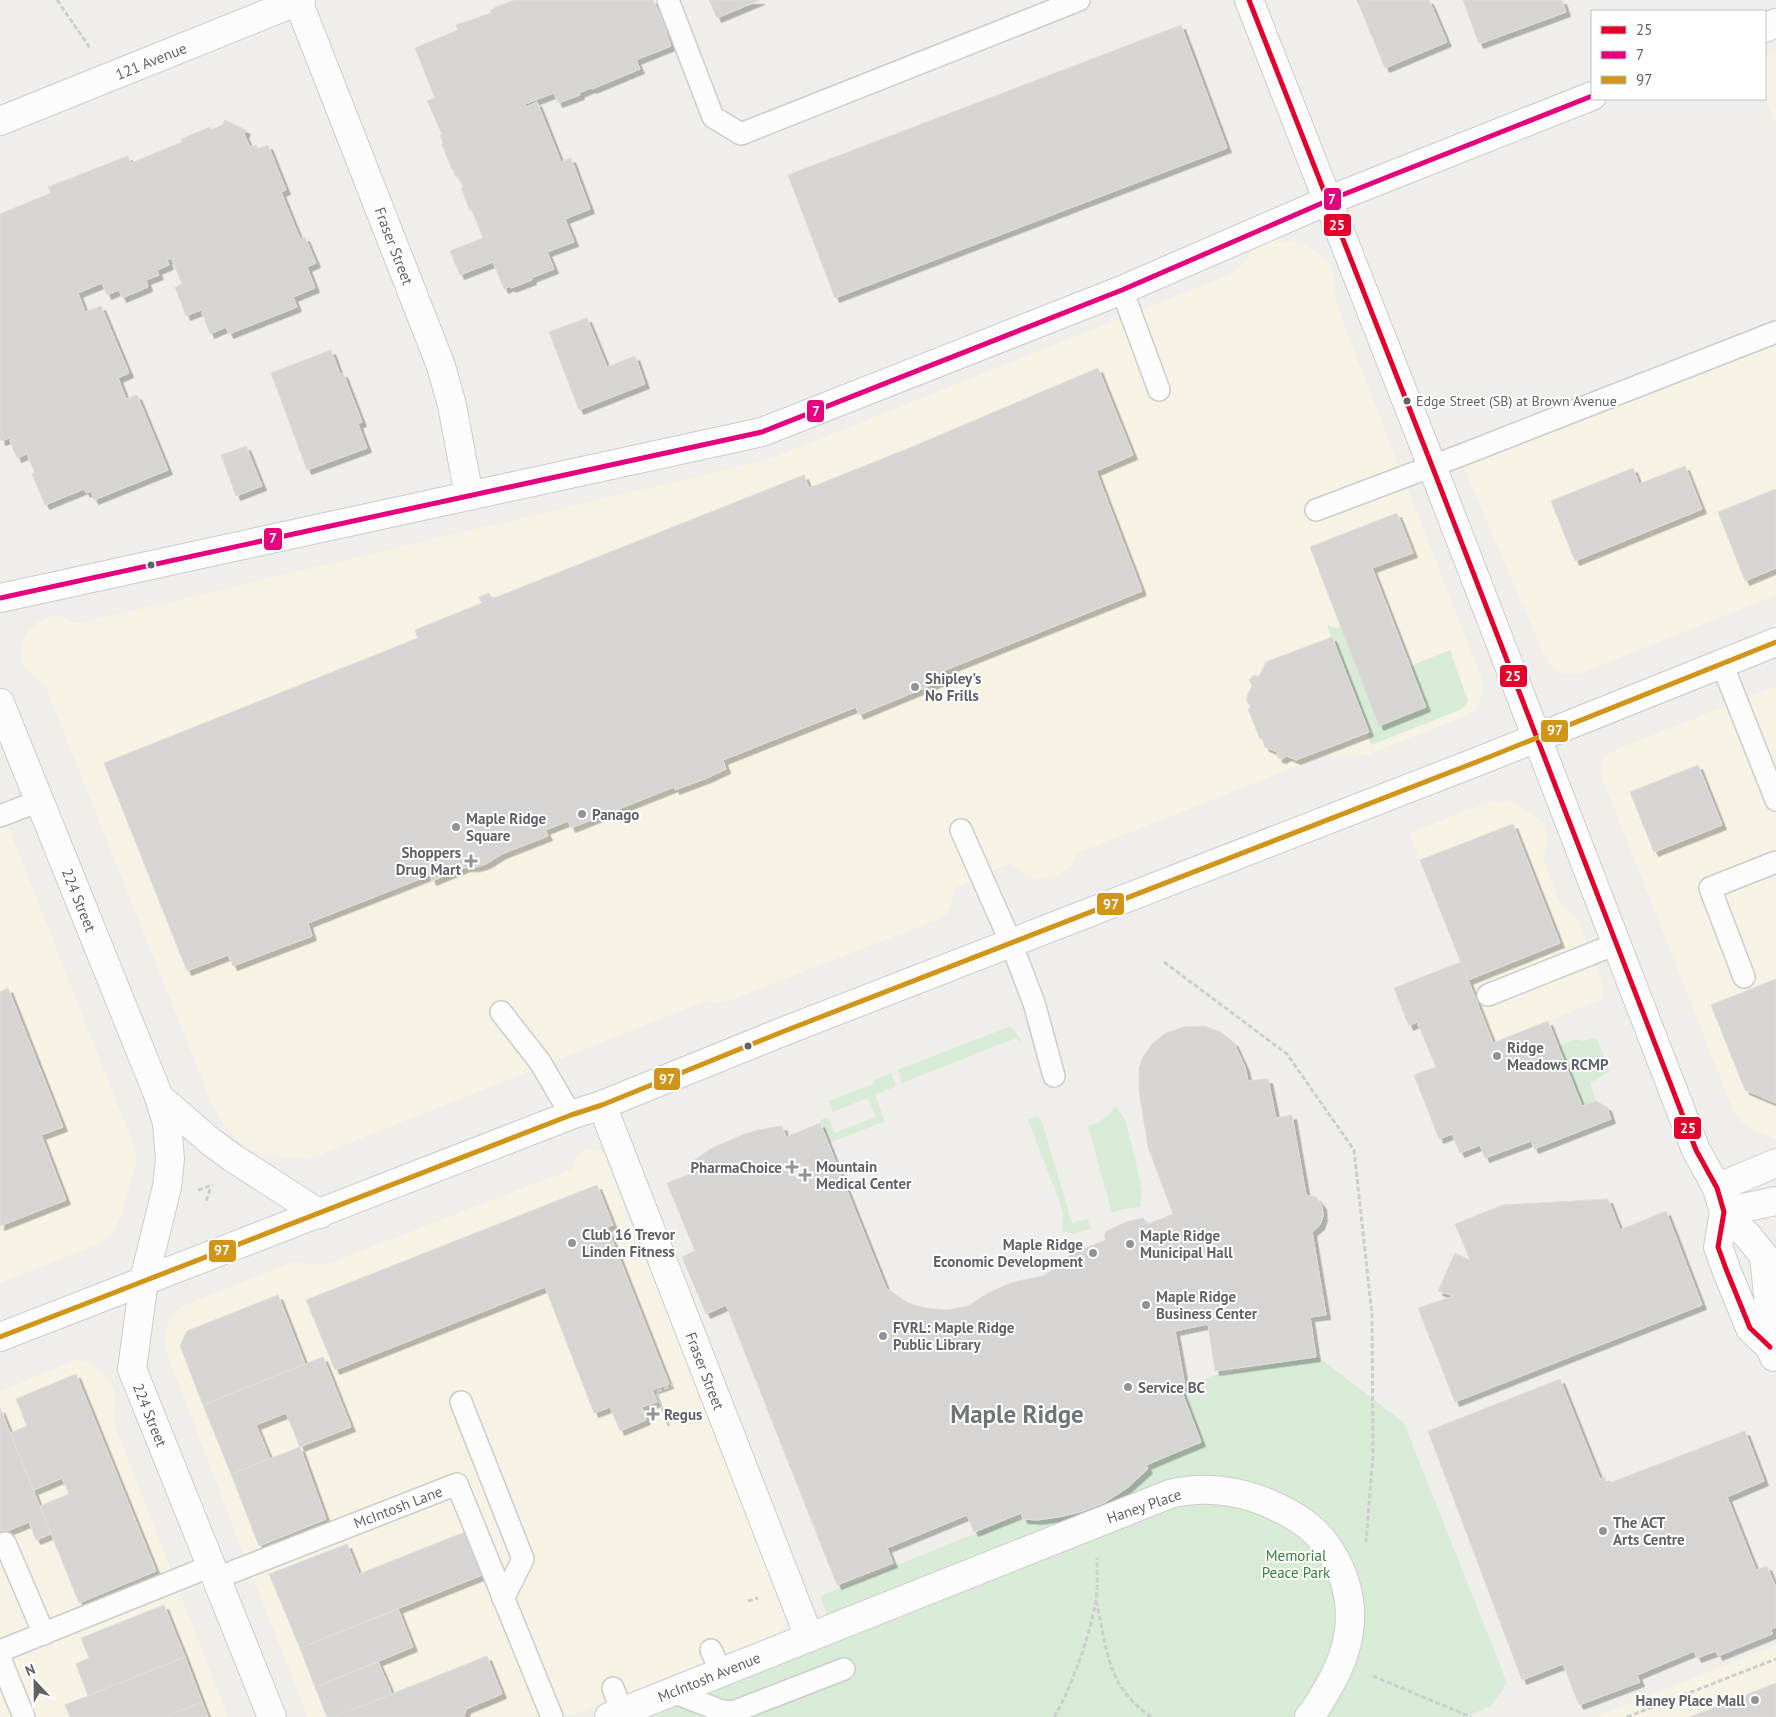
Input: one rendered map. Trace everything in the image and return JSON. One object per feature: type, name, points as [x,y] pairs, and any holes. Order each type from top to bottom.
[{"type":"street","points":[[1249,0],[1538,738],[1696,1150],[1721,1200],[1747,1235],[1770,1259],[1770,1323],[1773,1355]]},
{"type":"street","name":"121 Avenue","points":[[0,121],[299,1]]},
{"type":"street","name":"Fraser Street","points":[[299,1],[441,366],[452,405],[469,496]]},
{"type":"street","points":[[0,598],[762,432],[1122,290],[1327,201],[1591,96]]},
{"type":"street","points":[[0,1337],[571,1115],[602,1105],[782,1032],[1538,738],[1776,642]]},
{"type":"street","name":"224 Street","points":[[0,703],[160,1097],[168,1123],[170,1159],[167,1187],[144,1280],[132,1369],[272,1717]]},
{"type":"street","name":"224 Street","points":[[160,1097],[233,1158],[320,1214]]},
{"type":"street","name":"Fraser Street","points":[[602,1105],[809,1637]]},
{"type":"street","points":[[1721,1200],[1776,1163]]},
{"type":"street","points":[[1721,1200],[1776,1201]]},
{"type":"street","points":[[1721,1200],[1718,1247],[1750,1328],[1773,1355]]},
{"type":"street","name":"Haney Place","points":[[809,1637],[1170,1494],[1196,1490],[1213,1490],[1252,1497],[1297,1517],[1326,1544],[1342,1574],[1350,1605],[1349,1633],[1343,1657],[1332,1680],[1309,1717]]},
{"type":"street","name":"McIntosh Avenue","points":[[615,1706],[672,1692],[716,1661],[809,1637]]},
{"type":"lane","points":[[668,0],[713,117],[741,134],[1079,0]]},
{"type":"lane","points":[[1122,290],[1159,390]]},
{"type":"lane","points":[[1316,510],[1776,332]]},
{"type":"lane","points":[[1722,664],[1776,800]]},
{"type":"lane","points":[[0,816],[39,801]]},
{"type":"lane","points":[[961,830],[1011,943],[1034,1003],[1054,1076]]},
{"type":"lane","points":[[1744,977],[1710,888],[1776,862]]},
{"type":"lane","points":[[1488,995],[1616,944]]},
{"type":"lane","points":[[501,1012],[540,1062],[571,1115]]},
{"type":"lane","points":[[460,1402],[523,1559],[503,1599]]},
{"type":"lane","name":"McIntosh Lane","points":[[214,1572],[457,1484],[552,1717]]},
{"type":"lane","points":[[5,1543],[44,1634]]},
{"type":"lane","points":[[0,1651],[214,1572]]},
{"type":"lane","points":[[0,1658],[24,1717]]},
{"type":"lane","points":[[672,1692],[722,1711],[733,1712],[844,1669]]},
{"type":"path","points":[[57,0],[90,48]]},
{"type":"path","points":[[1164,962],[1287,1054],[1354,1150],[1372,1315],[1373,1454],[1366,1542]]},
{"type":"path","points":[[196,1191],[211,1186],[218,1181]]},
{"type":"path","points":[[206,1201],[211,1186]]},
{"type":"path","points":[[669,1426],[656,1392],[673,1385]]},
{"type":"path","points":[[1097,1556],[1096,1600],[1106,1652],[1115,1676],[1128,1698],[1151,1717]]},
{"type":"path","points":[[748,1601],[759,1597]]},
{"type":"path","points":[[1054,1717],[1079,1660],[1096,1600]]},
{"type":"path","points":[[1628,1717],[1776,1659]]},
{"type":"path","points":[[1373,1676],[1471,1717]]},
{"type":"shaded area","points":[[1776,50],[1776,124],[1766,99],[1766,54]]},
{"type":"shaded area","name":"Maple Ridge Square","points":[[1279,241],[1308,246],[1329,263],[1332,269],[1337,305],[1344,325],[1482,680],[1483,690],[1477,708],[1468,715],[1367,755],[1325,756],[1305,763],[1080,852],[1069,868],[1056,876],[1041,879],[1027,876],[1011,863],[954,888],[951,905],[947,913],[941,918],[723,1003],[703,1002],[314,1157],[288,1159],[262,1154],[241,1144],[224,1125],[211,1102],[46,687],[22,665],[23,641],[27,633],[38,622],[52,616],[60,616],[74,623],[80,623],[770,459],[1236,272],[1253,250],[1268,242]]},
{"type":"shaded area","points":[[1776,332],[1776,595],[1579,674],[1565,674],[1552,667],[1546,659],[1459,456]]},
{"type":"shaded area","points":[[1776,686],[1776,1139],[1751,1129],[1734,1112],[1602,777],[1601,767],[1605,756],[1617,749]]},
{"type":"shaded area","points":[[1501,801],[1512,803],[1530,812],[1544,824],[1547,840],[1544,857],[1545,863],[1558,899],[1563,907],[1574,915],[1579,922],[1602,983],[1603,999],[1493,1043],[1409,833],[1484,804]]},
{"type":"shaded area","points":[[0,806],[134,1146],[137,1159],[121,1216],[114,1230],[106,1239],[96,1245],[0,1283]]},
{"type":"shaded area","points":[[587,1149],[600,1150],[604,1155],[785,1609],[787,1619],[785,1625],[776,1633],[572,1715],[568,1715],[561,1708],[541,1717],[308,1717],[165,1348],[166,1330],[170,1320],[185,1305],[293,1262],[325,1265],[572,1169],[578,1154]]},
{"type":"shaded area","points":[[76,1360],[94,1366],[113,1388],[115,1396],[113,1421],[228,1717],[0,1717],[0,1391]]},
{"type":"shaded area","points":[[1776,1645],[1776,1717],[1596,1717]]},
{"type":"green space","points":[[1327,625],[1336,628],[1341,626],[1379,726],[1426,707],[1410,666],[1450,650],[1468,702],[1460,710],[1371,745],[1367,733],[1369,731]]},
{"type":"green space","points":[[1011,1026],[1020,1038],[1020,1043],[1016,1038],[902,1083],[897,1070]]},
{"type":"green space","points":[[1596,1038],[1610,1071],[1590,1083],[1596,1101],[1582,1106],[1558,1046],[1576,1039],[1581,1041]]},
{"type":"green space","points":[[891,1073],[896,1086],[875,1095],[885,1121],[830,1143],[820,1120],[828,1118],[835,1133],[876,1117],[867,1098],[833,1112],[829,1101],[874,1084],[873,1080]]},
{"type":"green space","points":[[1116,1106],[1125,1120],[1142,1192],[1140,1207],[1122,1209],[1112,1213],[1088,1126],[1104,1119]]},
{"type":"green space","points":[[1037,1116],[1042,1122],[1072,1223],[1087,1219],[1091,1228],[1074,1234],[1062,1231],[1063,1214],[1060,1203],[1028,1120]]},
{"type":"green space","name":"Memorial Peace Park","points":[[1317,1356],[1404,1423],[1507,1683],[1491,1706],[1465,1717],[646,1717],[836,1637],[820,1596],[1006,1521],[1080,1515],[1163,1457],[1202,1443],[1181,1389],[1190,1387],[1211,1376]]},
{"type":"building","points":[[515,0],[653,0],[667,29],[665,29],[671,46],[636,60],[640,69],[579,93],[580,95],[558,103],[554,93],[525,104],[526,107],[537,102],[561,162],[571,158],[590,209],[565,219],[574,242],[547,252],[554,269],[531,278],[532,280],[504,289],[493,262],[460,275],[450,251],[483,238],[461,188],[463,187],[459,176],[456,177],[452,170],[442,144],[440,135],[442,134],[427,101],[435,98],[415,48],[458,30],[456,25],[491,13],[490,11],[496,7]]},
{"type":"building","points":[[709,0],[760,0],[717,18]]},
{"type":"building","points":[[1357,0],[1429,0],[1447,42],[1385,68]]},
{"type":"building","points":[[1463,0],[1562,0],[1566,12],[1479,44]]},
{"type":"building","points":[[1181,25],[1227,148],[835,298],[788,175]]},
{"type":"building","points":[[225,120],[246,130],[244,134],[250,147],[256,145],[258,149],[268,145],[286,190],[281,192],[300,239],[305,237],[316,263],[307,267],[315,288],[293,297],[297,307],[229,334],[226,327],[210,334],[201,310],[186,316],[175,287],[182,284],[172,260],[176,257],[167,260],[169,265],[157,270],[159,275],[146,280],[148,287],[122,298],[119,290],[107,295],[102,283],[78,293],[85,312],[101,306],[129,373],[118,378],[126,399],[137,395],[168,470],[94,500],[91,491],[86,493],[84,489],[45,505],[32,474],[35,473],[27,454],[17,458],[9,438],[1,441],[0,437],[0,214],[51,193],[48,187],[128,156],[131,163],[182,142],[181,139],[210,127],[211,130],[222,125]]},
{"type":"building","points":[[587,318],[607,367],[635,356],[645,384],[579,410],[549,332]]},
{"type":"building","points":[[331,350],[340,374],[343,373],[362,422],[358,424],[367,448],[307,470],[271,373]]},
{"type":"building","points":[[1098,368],[1133,455],[1096,471],[1142,591],[938,673],[941,681],[859,715],[856,707],[723,760],[726,769],[707,778],[675,790],[674,787],[571,828],[568,821],[545,830],[548,836],[502,854],[486,864],[466,867],[432,881],[430,875],[308,923],[312,936],[233,966],[228,955],[187,971],[104,763],[418,638],[415,630],[482,603],[479,597],[489,593],[492,599],[804,475],[809,488],[912,447]]},
{"type":"building","points":[[246,446],[262,486],[236,496],[221,455]]},
{"type":"building","points":[[1685,466],[1702,509],[1575,561],[1551,501],[1633,468],[1639,484]]},
{"type":"building","points":[[1776,489],[1776,568],[1745,581],[1718,512]]},
{"type":"building","points":[[1397,513],[1413,553],[1372,568],[1426,707],[1379,726],[1310,547]]},
{"type":"building","points":[[1332,637],[1369,732],[1296,760],[1287,756],[1282,759],[1278,758],[1277,752],[1265,747],[1262,738],[1260,739],[1248,709],[1251,708],[1246,699],[1252,685],[1249,680],[1254,675],[1259,677],[1266,662]]},
{"type":"building","points":[[1698,765],[1722,825],[1654,852],[1630,792]]},
{"type":"building","points":[[1513,824],[1560,943],[1468,980],[1420,860]]},
{"type":"building","name":"Ridge Meadows RCMP","points":[[1461,962],[1493,1043],[1548,1021],[1582,1106],[1596,1101],[1607,1107],[1611,1119],[1534,1149],[1531,1141],[1485,1158],[1480,1145],[1460,1153],[1452,1134],[1439,1139],[1414,1075],[1436,1067],[1417,1022],[1409,1026],[1394,988]]},
{"type":"building","points":[[1776,979],[1776,1103],[1745,1090],[1711,1005]]},
{"type":"building","points":[[8,988],[63,1127],[41,1135],[66,1200],[0,1226],[0,992]]},
{"type":"building","name":"Maple Ridge Business Center","points":[[1204,1026],[1221,1032],[1234,1043],[1245,1067],[1248,1081],[1268,1079],[1276,1118],[1292,1115],[1306,1195],[1316,1197],[1322,1205],[1323,1216],[1320,1225],[1312,1232],[1326,1315],[1310,1317],[1316,1357],[1215,1371],[1208,1324],[1175,1331],[1185,1386],[1180,1387],[1201,1442],[1146,1465],[1148,1469],[1127,1488],[1104,1503],[1083,1511],[1037,1520],[1023,1519],[1021,1513],[974,1532],[967,1515],[887,1548],[893,1563],[837,1585],[726,1305],[706,1314],[682,1257],[695,1251],[667,1183],[693,1173],[689,1164],[710,1149],[742,1135],[782,1126],[786,1137],[820,1123],[886,1288],[908,1303],[925,1308],[947,1310],[968,1306],[988,1293],[1006,1285],[1043,1276],[1058,1267],[1072,1253],[1106,1240],[1104,1235],[1107,1231],[1119,1225],[1143,1218],[1148,1224],[1173,1214],[1148,1147],[1139,1091],[1139,1068],[1143,1057],[1152,1044],[1166,1033],[1184,1027]]},
{"type":"building","points":[[597,1185],[613,1225],[607,1227],[669,1384],[652,1390],[657,1402],[642,1407],[646,1420],[620,1431],[610,1407],[594,1413],[545,1287],[335,1370],[306,1300]]},
{"type":"building","points":[[1608,1199],[1620,1230],[1666,1211],[1702,1305],[1455,1402],[1418,1308],[1454,1296],[1438,1291],[1455,1253],[1470,1260],[1455,1224],[1503,1205]]},
{"type":"building","points":[[278,1295],[305,1364],[203,1405],[180,1346],[187,1331]]},
{"type":"building","points":[[323,1357],[351,1427],[300,1447],[286,1413],[256,1425],[270,1459],[231,1474],[203,1405]]},
{"type":"building","points":[[76,1374],[156,1571],[79,1603],[40,1506],[69,1494],[62,1478],[34,1490],[10,1433],[27,1426],[16,1399]]},
{"type":"building","name":"The ACT Arts Centre","points":[[1560,1379],[1600,1479],[1605,1477],[1607,1484],[1745,1431],[1764,1481],[1727,1497],[1756,1570],[1767,1566],[1776,1588],[1776,1627],[1771,1629],[1772,1634],[1718,1656],[1716,1651],[1697,1658],[1694,1651],[1637,1675],[1640,1682],[1579,1705],[1563,1664],[1522,1680],[1428,1431]]},
{"type":"building","points":[[0,1408],[51,1534],[36,1540],[29,1522],[0,1534]]},
{"type":"building","points":[[300,1447],[326,1519],[259,1546],[231,1474]]},
{"type":"building","points":[[465,1532],[482,1575],[300,1648],[269,1574],[347,1544],[359,1574]]},
{"type":"building","points":[[164,1605],[185,1657],[88,1696],[76,1664],[89,1658],[81,1638]]},
{"type":"building","points":[[398,1609],[413,1647],[315,1687],[300,1648]]},
{"type":"building","points":[[487,1656],[502,1694],[466,1709],[464,1717],[334,1717]]},
{"type":"building","points":[[185,1657],[202,1702],[165,1717],[70,1717],[65,1705]]},
{"type":"building","points":[[378,1662],[392,1694],[334,1717],[327,1717],[315,1687]]},
{"type":"building","name":"Haney Place Mall","points":[[1776,1683],[1776,1717],[1690,1717]]},
{"type":"building","points":[[202,1702],[208,1717],[165,1717]]},
{"type":"transit line","name":"25","points":[[1249,0],[1432,466],[1696,1150],[1717,1188],[1724,1212],[1718,1247],[1726,1269],[1750,1328],[1770,1347]]},
{"type":"transit line","name":"7","points":[[0,598],[762,432],[1122,290],[1327,201],[1591,96]]},
{"type":"transit line","name":"97","points":[[0,1337],[571,1115],[602,1105],[782,1032],[1484,759],[1776,642]]},
{"type":"place","name":"Edge Street (SB) at Brown Avenue","points":[[1407,401]]},
{"type":"place","name":"Shipley's No Frills","points":[[915,687]]},
{"type":"place","name":"Panago","points":[[582,814]]},
{"type":"place","name":"Maple Ridge Square","points":[[456,827]]},
{"type":"place","name":"Shoppers Drug Mart","points":[[471,861]]},
{"type":"place","name":"Ridge Meadows RCMP","points":[[1497,1056]]},
{"type":"place","name":"PharmaChoice","points":[[792,1167]]},
{"type":"place","name":"Mountain Medical Center","points":[[805,1175]]},
{"type":"place","name":"Club 16 Trevor Linden Fitness","points":[[572,1243]]},
{"type":"place","name":"Maple Ridge Municipal Hall","points":[[1130,1244]]},
{"type":"place","name":"Maple Ridge Economic Development","points":[[1093,1253]]},
{"type":"place","name":"Maple Ridge Business Center","points":[[1146,1305]]},
{"type":"place","name":"FVRL: Maple Ridge Public Library","points":[[883,1336]]},
{"type":"place","name":"Service BC","points":[[1128,1387]]},
{"type":"place","name":"Regus","points":[[653,1414]]},
{"type":"place","name":"The ACT Arts Centre","points":[[1603,1531]]},
{"type":"place","name":"Haney Place Mall","points":[[1755,1700]]},
{"type":"district","name":"Maple Ridge","points":[[1017,1414]]}]
